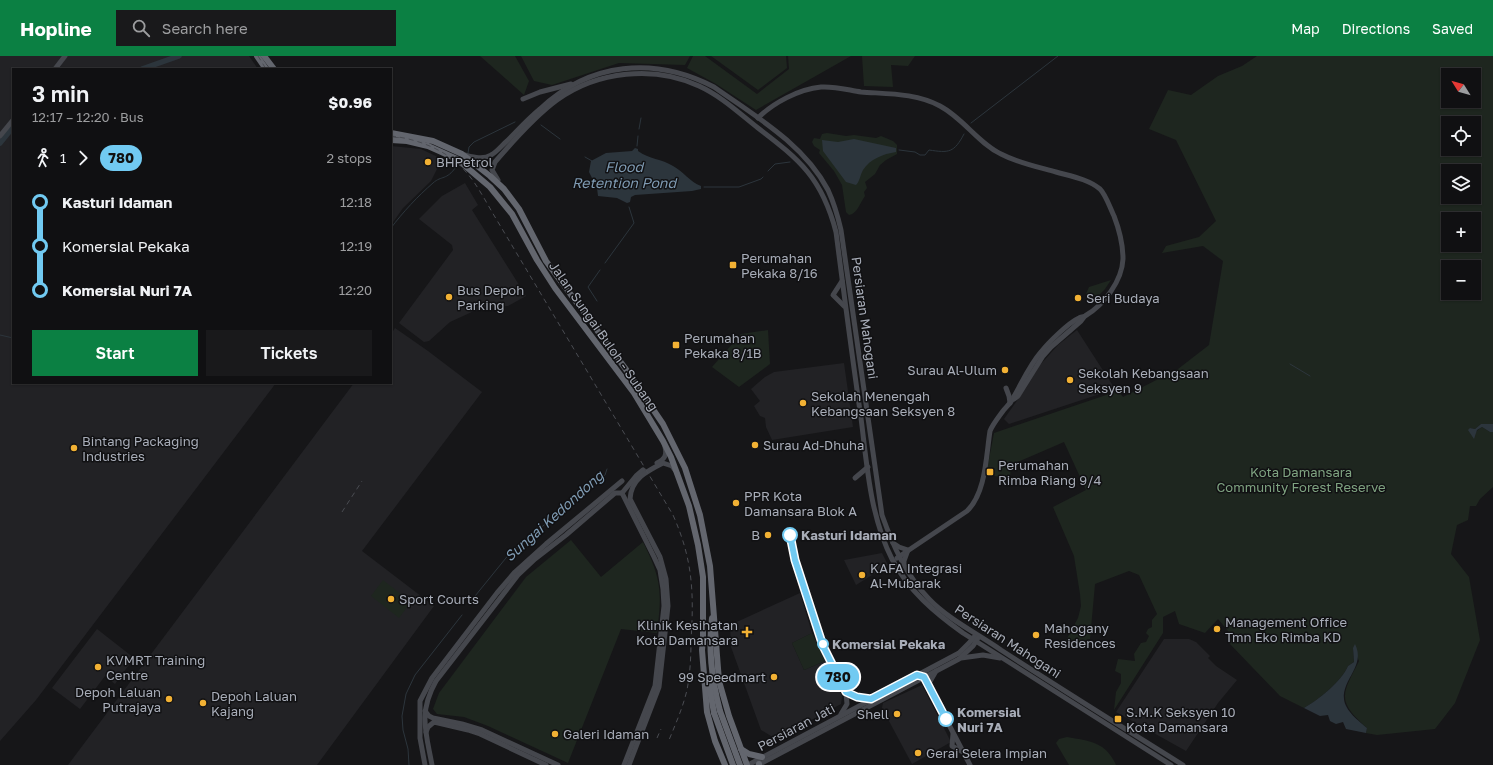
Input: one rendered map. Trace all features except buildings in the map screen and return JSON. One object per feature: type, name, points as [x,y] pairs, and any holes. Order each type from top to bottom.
[{"type":"highway","points":[[257,56],[265,68]]},
{"type":"highway","points":[[264,56],[273,68]]},
{"type":"highway","name":"Jalan Sungai Buloh - Subang","points":[[392,133],[434,141],[462,154],[504,189],[519,209],[546,261],[651,405],[675,445],[685,468],[700,515],[710,566],[719,681],[729,716],[748,765]]},
{"type":"highway","name":"Jalan Sungai Buloh - Subang","points":[[392,140],[428,146],[457,159],[490,187],[512,214],[537,260],[555,288],[634,393],[663,441],[677,472],[689,506],[698,545],[703,577],[702,650],[708,712],[715,741],[724,763]]},
{"type":"highway","name":"Jalan Sungai Buloh - Subang","points":[[713,613],[710,633],[714,686],[722,717],[740,765]]},
{"type":"highway","name":"Jalan Sungai Buloh - Subang","points":[[703,638],[714,713],[733,765]]},
{"type":"highway","points":[[724,763],[734,760],[738,756],[741,749],[749,754],[762,757]]},
{"type":"main road","points":[[56,68],[65,56]]},
{"type":"main road","name":"Persiaran Mahogani","points":[[462,154],[480,158],[491,155],[541,108],[557,95],[576,83],[592,76],[621,68],[640,67],[678,72],[702,80],[746,109],[792,144],[808,160],[828,191],[837,213],[841,230],[882,515],[892,543],[904,567],[930,601],[938,608],[1183,765]]},
{"type":"main road","name":"Persiaran Mahogani","points":[[504,189],[492,170],[495,162],[548,107],[571,91],[593,82],[623,74],[666,75],[699,86],[732,107],[786,150],[813,178],[822,192],[832,215],[836,232],[876,517],[893,560],[907,583],[918,597],[963,633],[1171,765]]},
{"type":"main road","points":[[522,99],[540,92],[576,83]]},
{"type":"main road","points":[[732,107],[738,109],[752,119],[758,118],[777,103],[788,97],[820,87],[835,87],[860,92],[912,96],[943,108],[960,120],[983,142],[1000,154],[1078,178],[1100,190],[1109,204],[1121,238],[1122,264],[1114,286],[1105,299],[1093,311],[1084,317],[1079,318],[1046,345],[1011,401],[994,422],[990,431],[979,494],[972,506],[967,511],[893,560]]},
{"type":"main road","points":[[746,109],[755,112],[768,110]]},
{"type":"main road","points":[[768,110],[764,119],[771,128]]},
{"type":"main road","points":[[758,118],[760,125],[782,143],[786,150]]},
{"type":"main road","points":[[0,136],[12,121]]},
{"type":"main road","points":[[842,281],[833,295],[846,308]]},
{"type":"main road","points":[[1011,401],[1018,396],[1043,356],[1051,347],[1082,321],[1084,317]]},
{"type":"main road","points":[[1011,401],[1007,389],[1015,389],[1019,386]]},
{"type":"main road","points":[[624,491],[640,472],[664,458],[666,452],[663,441]]},
{"type":"main road","points":[[432,765],[424,722],[430,692],[436,681],[518,575],[535,559],[566,535],[615,493],[624,491],[633,486],[643,474],[663,463],[672,466],[677,472]]},
{"type":"main road","points":[[868,467],[858,477],[866,480],[871,485]]},
{"type":"main road","points":[[425,765],[420,738],[420,701],[432,678],[497,593],[515,572],[546,544],[622,481]]},
{"type":"main road","points":[[630,499],[633,486]]},
{"type":"main road","points":[[624,491],[630,499],[660,557],[666,579],[668,606],[660,683],[629,765]]},
{"type":"main road","points":[[624,491],[658,565],[662,579],[664,606],[654,686],[624,765]]},
{"type":"main road","points":[[892,543],[908,550]]},
{"type":"main road","points":[[904,567],[904,560],[908,550]]},
{"type":"main road","points":[[963,633],[966,642],[965,648]]},
{"type":"main road","name":"Persiaran Jati","points":[[759,765],[959,659],[978,635]]},
{"type":"main road","name":"Persiaran Jati","points":[[748,765],[959,653],[974,640]]},
{"type":"main road","points":[[959,659],[983,655],[1003,659]]},
{"type":"main road","points":[[928,686],[937,671]]},
{"type":"main road","points":[[917,675],[924,677],[953,733],[952,746],[964,753],[970,765]]},
{"type":"main road","points":[[916,682],[928,686]]},
{"type":"main road","points":[[839,716],[846,707],[846,692],[857,697],[871,699]]},
{"type":"main road","points":[[425,711],[433,718],[482,730],[558,765]]},
{"type":"main road","points":[[426,733],[428,727],[434,722],[468,730],[546,765]]},
{"type":"shaded area","points":[[0,56],[249,56],[257,68],[12,68],[12,384],[275,384],[36,700],[0,741]]},
{"type":"shaded area","points":[[392,146],[421,149],[442,159],[431,181],[403,208],[392,224]]},
{"type":"shaded area","points":[[465,183],[478,205],[472,210],[526,296],[508,306],[488,307],[474,311],[450,322],[429,341],[424,342],[399,323],[453,250],[452,245],[419,219],[442,196]]},
{"type":"shaded area","points":[[395,328],[482,392],[362,551],[434,606],[317,765],[68,765],[353,384],[392,384],[392,332]]},
{"type":"shaded area","name":"Sekolah Kebangsaan Seksyen 9","points":[[1077,330],[1115,389],[1009,424],[1004,419],[1040,365],[1058,345]]},
{"type":"shaded area","name":"Sekolah Menengah Kebangsaan Seksyen 8","points":[[844,363],[853,427],[772,440],[766,427],[765,418],[760,416],[754,406],[760,401],[751,389],[765,377],[774,372]]},
{"type":"shaded area","name":"KAFA Integrasi Al-Mubarak","points":[[882,553],[888,565],[856,585],[844,560]]},
{"type":"shaded area","points":[[800,593],[812,633],[792,643],[804,670],[825,661],[842,696],[841,704],[776,739],[761,730],[731,647],[730,625]]},
{"type":"shaded area","name":"KVMRT Training Centre","points":[[97,629],[134,658],[115,684],[105,676],[80,709],[52,688]]},
{"type":"shaded area","points":[[1164,639],[1189,639],[1196,642],[1210,656],[1208,658],[1216,666],[1237,680],[1218,703],[1186,751],[1116,712]]},
{"type":"shaded area","points":[[922,685],[951,742],[912,764],[882,708],[883,703]]},
{"type":"green space","points":[[480,56],[515,56],[529,81],[524,95]]},
{"type":"green space","points":[[521,56],[690,56],[685,65],[619,63],[552,85],[534,81]]},
{"type":"green space","points":[[693,56],[705,56],[757,94],[789,69],[788,56],[851,56],[756,110],[716,84],[687,68]]},
{"type":"green space","points":[[711,56],[786,56],[787,68],[758,90]]},
{"type":"green space","points":[[862,56],[915,56],[908,66],[891,65],[893,87],[864,86]]},
{"type":"green space","name":"Kota Damansara Community Forest Reserve","points":[[1257,56],[1493,56],[1493,424],[1481,424],[1475,429],[1470,428],[1475,437],[1477,431],[1482,427],[1490,432],[1493,432],[1493,487],[1480,499],[1476,506],[1470,506],[1468,520],[1457,525],[1451,554],[1469,577],[1480,640],[1455,703],[1435,729],[1377,735],[1366,733],[1367,728],[1350,710],[1346,703],[1345,697],[1349,682],[1359,661],[1353,648],[1354,662],[1348,666],[1341,678],[1329,690],[1304,708],[1280,696],[1229,643],[1233,637],[1218,619],[1205,633],[1179,624],[1175,611],[1163,617],[1163,633],[1114,710],[1116,692],[1121,683],[1121,674],[1115,671],[1118,659],[1135,661],[1134,654],[1141,643],[1146,642],[1149,636],[1146,633],[1148,629],[1152,627],[1152,620],[1157,614],[1139,575],[1129,571],[1095,584],[1090,639],[1062,648],[1078,618],[1081,606],[1074,556],[1053,507],[1086,490],[1064,442],[1011,465],[1010,478],[986,475],[994,433],[1118,391],[1123,397],[1178,369],[1209,345],[1223,261],[1203,246],[1162,253],[1166,246],[1199,237],[1216,221],[1176,140],[1149,129],[1168,90],[1191,95],[1218,76],[1242,66]]},
{"type":"green space","points":[[827,133],[876,138],[881,136],[893,141],[897,145],[897,154],[880,165],[875,174],[865,182],[867,188],[864,192],[865,196],[854,213],[849,215],[846,212],[842,185],[834,171],[819,153],[820,150],[814,146],[812,142],[814,138],[820,139],[822,134]]},
{"type":"green space","points":[[1111,280],[1105,289],[1093,301],[1086,294],[1089,287]]},
{"type":"green space","points":[[768,330],[770,364],[739,387],[712,367],[741,334]]},
{"type":"green space","points":[[571,540],[601,577],[643,542],[654,566],[657,577],[660,607],[657,633],[621,629],[568,763],[488,726],[464,717],[437,714],[433,709],[439,693],[526,577]]},
{"type":"green space","name":"Sport Courts","points":[[383,580],[411,602],[399,618],[371,596]]},
{"type":"green space","points":[[812,633],[825,661],[804,670],[792,643]]},
{"type":"green space","points":[[1067,737],[1090,742],[1102,747],[1112,757],[1116,765],[1069,765],[1056,743],[1059,739]]},
{"type":"water","points":[[854,139],[896,148],[896,152],[886,154],[869,163],[863,170],[856,185],[846,182],[823,151],[822,140],[838,142]]},
{"type":"water","name":"Flood Retention Pond","points":[[635,148],[642,154],[677,168],[693,182],[701,186],[701,189],[635,195],[631,197],[630,202],[627,203],[617,198],[598,196],[597,188],[589,172],[591,161],[606,153],[632,151]]},
{"type":"water","points":[[1481,424],[1493,424],[1493,432],[1490,432],[1482,427],[1477,430],[1474,439],[1468,430],[1470,428],[1475,429]]},
{"type":"water","points":[[1355,644],[1358,652],[1358,659],[1346,685],[1344,699],[1350,712],[1367,728],[1366,733],[1346,729],[1343,722],[1336,724],[1330,721],[1328,715],[1320,716],[1304,708],[1329,690],[1341,678],[1348,666],[1354,662],[1353,648]]},
{"type":"waterway","points":[[145,68],[179,56]]},
{"type":"waterway","points":[[971,123],[1058,56]]},
{"type":"waterway","points":[[639,129],[641,118]]},
{"type":"waterway","points":[[468,153],[469,147],[474,142],[515,122]]},
{"type":"waterway","points":[[541,125],[560,139]]},
{"type":"waterway","points":[[0,143],[12,128]]},
{"type":"waterway","points":[[899,150],[915,152],[920,155],[925,155],[929,150],[946,151],[954,148],[964,134]]},
{"type":"waterway","points":[[637,146],[638,136]]},
{"type":"waterway","points":[[585,157],[592,161]]},
{"type":"waterway","points":[[768,171],[775,164],[790,162]]},
{"type":"waterway","points":[[392,227],[427,188],[436,181],[447,176],[456,167]]},
{"type":"waterway","points":[[704,187],[739,187],[763,177]]},
{"type":"waterway","points":[[605,263],[634,223],[629,207]]},
{"type":"waterway","points":[[597,301],[588,287],[600,270]]},
{"type":"waterway","points":[[0,335],[12,338]]},
{"type":"waterway","points":[[1290,364],[1310,376]]},
{"type":"waterway","name":"Sungai Kedondong","points":[[471,601],[510,553],[605,475],[607,469]]},
{"type":"waterway","name":"Sungai Kedondong","points":[[409,765],[408,749],[403,730],[402,716],[406,694],[415,675],[462,615]]},
{"type":"railway","points":[[258,56],[265,68]]},
{"type":"railway","points":[[392,136],[412,140],[433,147],[460,165],[471,178],[482,194],[673,515],[685,547],[691,577],[692,607],[691,660],[687,690],[669,740]]},
{"type":"railway","points":[[342,512],[362,481]]},
{"type":"railway","points":[[657,738],[661,729]]},
{"type":"bus line","name":"780","points":[[790,535],[795,560],[823,646],[846,692],[857,697],[871,699],[917,675],[921,675],[924,677],[946,719]]},
{"type":"place","name":"BHPetrol","points":[[428,162]]},
{"type":"place","name":"Perumahan Pekaka 8/16","points":[[733,265]]},
{"type":"place","name":"Bus Depoh Parking","points":[[449,297]]},
{"type":"place","name":"Seri Budaya","points":[[1078,298]]},
{"type":"place","name":"Perumahan Pekaka 8/1B","points":[[676,345]]},
{"type":"place","name":"Surau Al-Ulum","points":[[1005,370]]},
{"type":"place","name":"Sekolah Kebangsaan Seksyen 9","points":[[1070,380]]},
{"type":"place","name":"Sekolah Menengah Kebangsaan Seksyen 8","points":[[803,403]]},
{"type":"place","name":"Surau Ad-Dhuha","points":[[755,445]]},
{"type":"place","name":"Bintang Packaging Industries","points":[[74,448]]},
{"type":"place","name":"Perumahan Rimba Riang 9/4","points":[[990,472]]},
{"type":"place","name":"PPR Kota Damansara Blok A","points":[[736,503]]},
{"type":"place","name":"B","points":[[768,535]]},
{"type":"place","name":"Kasturi Idaman","points":[[790,535]]},
{"type":"place","name":"KAFA Integrasi Al-Mubarak","points":[[862,575]]},
{"type":"place","name":"Sport Courts","points":[[391,599]]},
{"type":"place","name":"Management Office Tmn Eko Rimba KD","points":[[1217,629]]},
{"type":"place","name":"Klinik Kesihatan Kota Damansara","points":[[747,632]]},
{"type":"place","name":"Mahogany Residences","points":[[1036,635]]},
{"type":"place","name":"Komersial Pekaka","points":[[823,644]]},
{"type":"place","name":"KVMRT Training Centre","points":[[98,667]]},
{"type":"place","name":"99 Speedmart","points":[[774,677]]},
{"type":"place","name":"Depoh Laluan Putrajaya","points":[[169,699]]},
{"type":"place","name":"Depoh Laluan Kajang","points":[[203,703]]},
{"type":"place","name":"Shell","points":[[897,714]]},
{"type":"place","name":"Komersial Nuri 7A","points":[[946,719]]},
{"type":"place","name":"S.M.K Seksyen 10 Kota Damansara","points":[[1118,719]]},
{"type":"place","name":"Galeri Idaman","points":[[555,734]]},
{"type":"place","name":"Gerai Selera Impian","points":[[918,753]]}]
